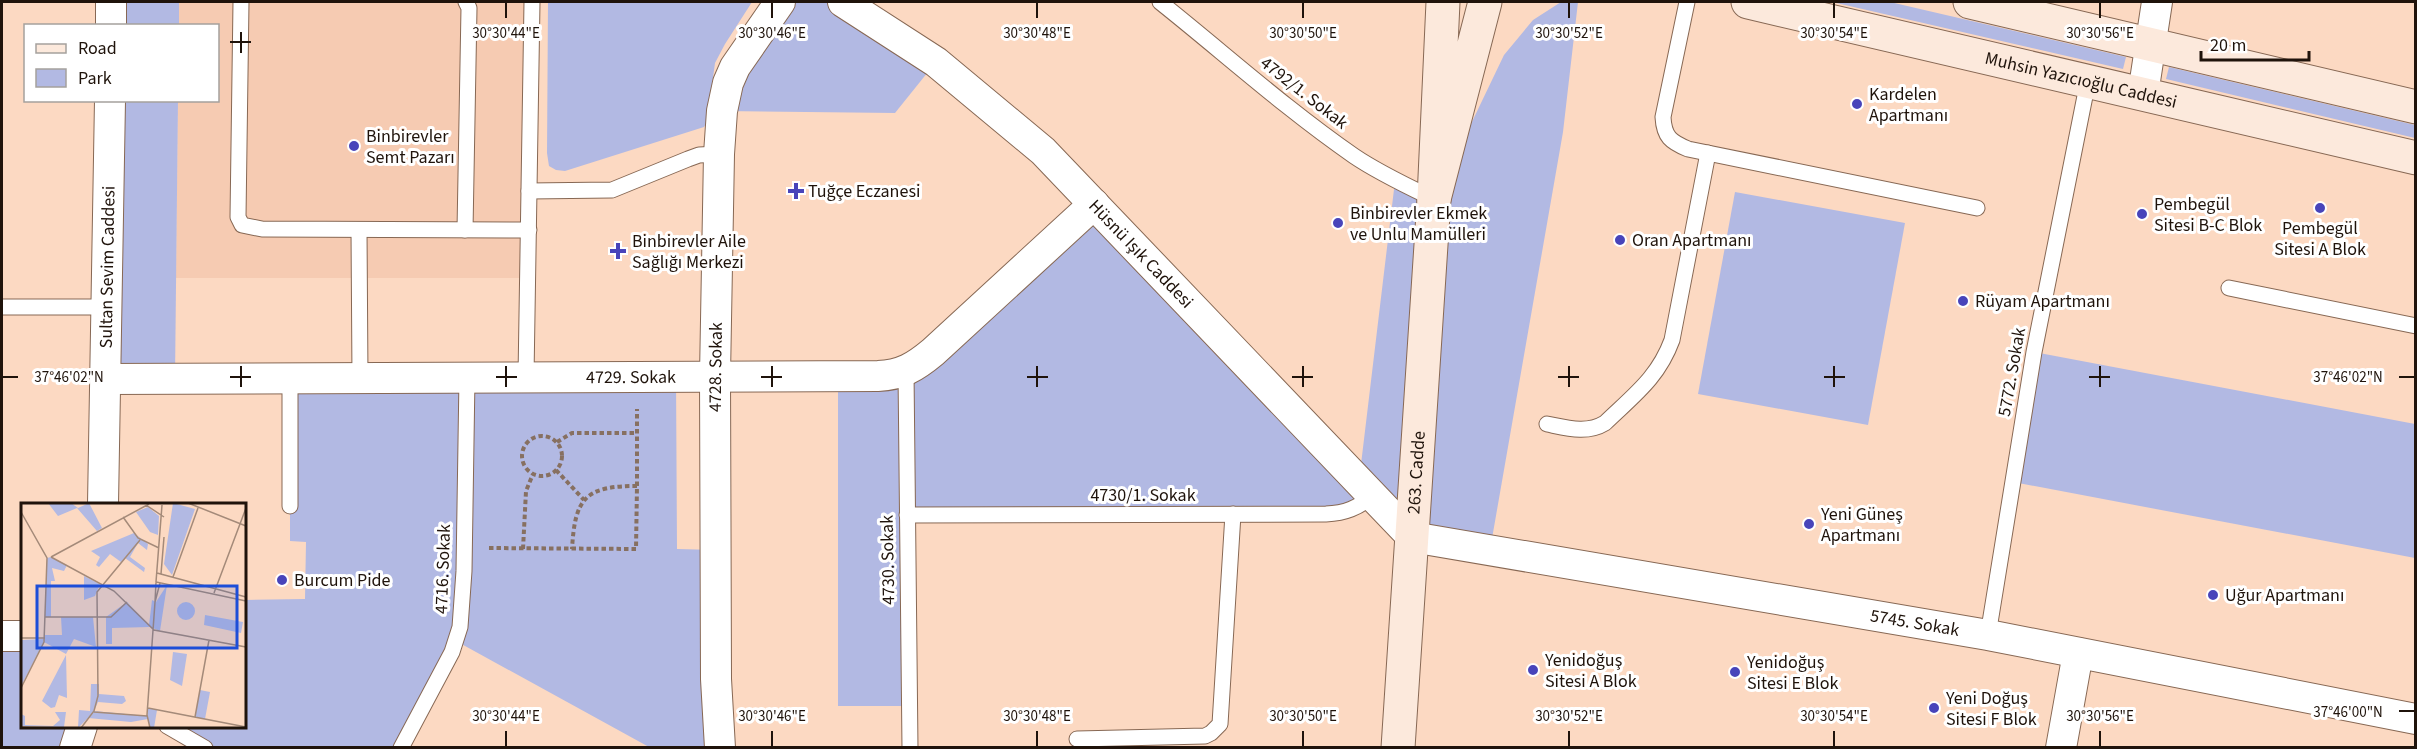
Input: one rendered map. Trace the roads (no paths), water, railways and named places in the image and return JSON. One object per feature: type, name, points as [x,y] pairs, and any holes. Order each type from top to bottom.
[{"type":"main road","points":[[1434,199],[1443,2]]},
{"type":"main road","points":[[1434,199],[1485,2]]},
{"type":"main road","name":"Muhsin Yazıcıoğlu Caddesi","points":[[1748,2],[2415,158]]},
{"type":"main road","points":[[1970,2],[2415,106]]},
{"type":"main road","name":"263. Cadde","points":[[1398,747],[1434,199]]},
{"type":"street","points":[[111,2],[111,24]]},
{"type":"street","name":"4728. Sokak","points":[[719,747],[716,679],[716,376],[719,154],[722,111],[732,74],[780,2]]},
{"type":"street","name":"Hüsnü Işık Caddesi","points":[[843,2],[895,33],[977,94],[1043,151],[1412,537]]},
{"type":"street","points":[[2143,94],[2157,2]]},
{"type":"street","name":"Sultan Sevim Caddesi","points":[[103,503],[110,102]]},
{"type":"street","name":"4729. Sokak","points":[[105,379],[878,376],[906,372],[933,352],[1094,204]]},
{"type":"street","name":"5745. Sokak","points":[[1412,537],[1988,635],[2415,719]]},
{"type":"street","points":[[2,636],[21,636]]},
{"type":"street","points":[[2061,747],[2078,653]]},
{"type":"street","points":[[75,747],[81,728]]},
{"type":"lane","points":[[241,2],[238,217],[242,225],[262,229],[529,230]]},
{"type":"lane","points":[[465,230],[469,8],[466,2]]},
{"type":"lane","points":[[526,377],[532,2]]},
{"type":"lane","name":"4792/1. Sokak","points":[[1160,2],[1314,127],[1355,157],[1395,181],[1434,199]]},
{"type":"lane","points":[[1687,2],[1664,117],[1666,135],[1676,144],[1708,153],[1977,208]]},
{"type":"lane","name":"5772. Sokak","points":[[1988,635],[2034,352],[2088,81]]},
{"type":"lane","points":[[1547,424],[1574,429],[1596,428],[1605,423],[1654,376],[1665,359],[1674,330],[1708,153]]},
{"type":"lane","points":[[529,191],[612,190],[699,155],[719,154]]},
{"type":"lane","points":[[359,230],[360,378]]},
{"type":"lane","points":[[2229,288],[2415,326]]},
{"type":"lane","points":[[2,307],[106,307]]},
{"type":"lane","name":"4730. Sokak","points":[[906,372],[910,747]]},
{"type":"lane","name":"4716. Sokak","points":[[400,747],[452,651],[460,627],[465,548],[467,377]]},
{"type":"lane","points":[[290,379],[290,506]]},
{"type":"lane","name":"4730/1. Sokak","points":[[907,515],[1344,513],[1357,508],[1373,496]]},
{"type":"lane","points":[[1077,739],[1199,736],[1217,729],[1223,708],[1233,514]]},
{"type":"lane","points":[[171,728],[205,747]]},
{"type":"place","name":"Kardelen Apartmanı","points":[[1857,104]]},
{"type":"place","name":"Binbirevler Semt Pazarı","points":[[354,146]]},
{"type":"place","name":"Tuğçe Eczanesi","points":[[796,191]]},
{"type":"place","name":"Pembegül Sitesi A Blok","points":[[2320,208]]},
{"type":"place","name":"Pembegül Sitesi B-C Blok","points":[[2142,214]]},
{"type":"place","name":"Binbirevler Ekmek ve Unlu Mamülleri","points":[[1338,223]]},
{"type":"place","name":"Oran Apartmanı","points":[[1620,240]]},
{"type":"place","name":"Binbirevler Aile Sağlığı Merkezi","points":[[618,251]]},
{"type":"place","name":"Rüyam Apartmanı","points":[[1963,301]]},
{"type":"place","name":"Yeni Güneş Apartmanı","points":[[1809,524]]},
{"type":"place","name":"Burcum Pide","points":[[282,580]]},
{"type":"place","name":"Uğur Apartmanı","points":[[2213,595]]},
{"type":"place","name":"Yenidoğuş Sitesi A Blok","points":[[1533,670]]},
{"type":"place","name":"Yenidoğuş Sitesi E Blok","points":[[1735,672]]},
{"type":"place","name":"Yeni Doğuş Sitesi F Blok","points":[[1934,708]]}]
